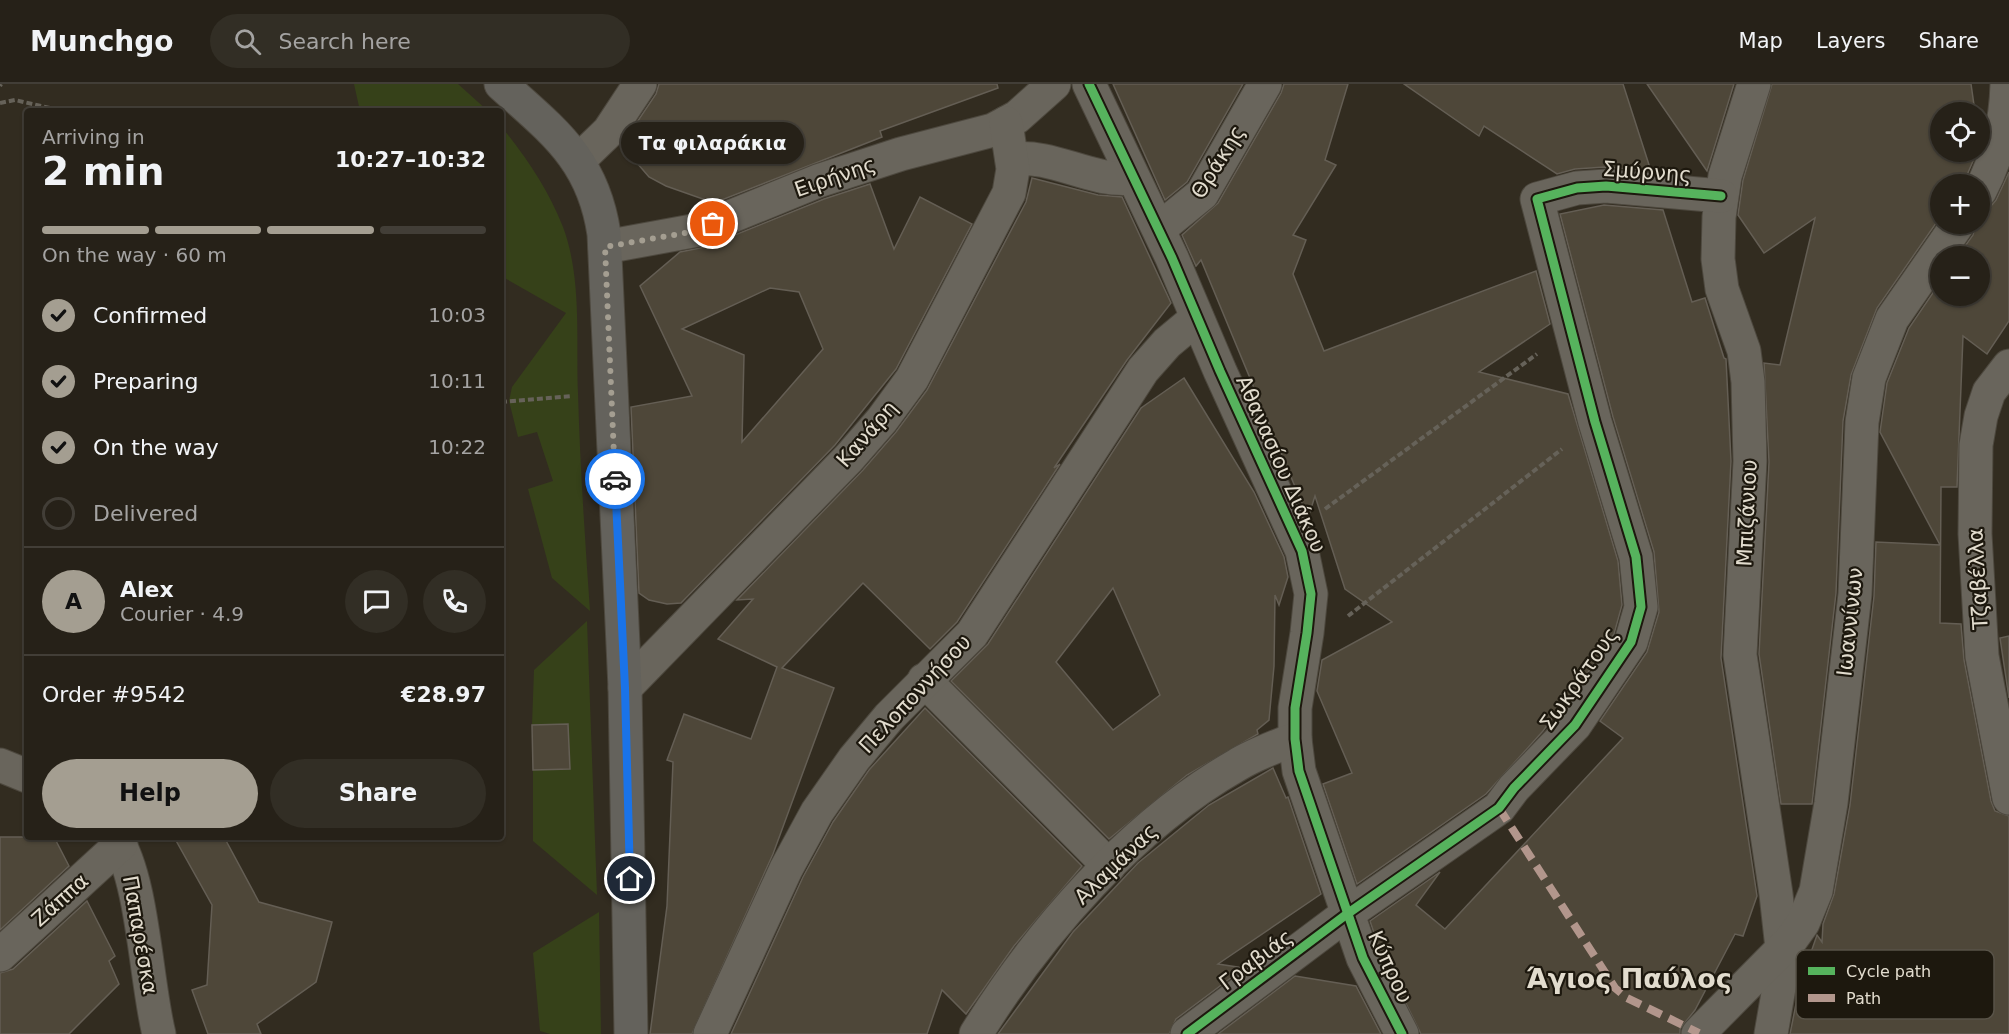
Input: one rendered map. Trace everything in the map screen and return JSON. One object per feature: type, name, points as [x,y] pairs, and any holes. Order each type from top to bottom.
[{"type":"main road","points":[[501,84],[555,132],[579,160],[598,206],[605,247],[625,688],[631,1034]]},
{"type":"street","points":[[579,160],[609,131],[640,84]]},
{"type":"street","name":"Ειρήνης","points":[[605,247],[698,230],[818,181],[901,154],[976,135],[1017,117],[1054,84]]},
{"type":"street","name":"Αθανασίου Διάκου","points":[[1089,84],[1159,229],[1197,318],[1295,531],[1308,573],[1311,594],[1305,651],[1296,701],[1295,739],[1308,802],[1347,914]]},
{"type":"street","name":"Θράκης","points":[[1159,229],[1202,194],[1265,84]]},
{"type":"street","name":"Μπιζάνιου","points":[[1754,84],[1732,150],[1721,196],[1719,274],[1746,359],[1750,405],[1750,461],[1740,655],[1782,948]]},
{"type":"street","points":[[1987,174],[1999,146],[2007,84]]},
{"type":"street","name":"Κανάρη","points":[[625,688],[849,458],[898,400],[922,360],[1002,210],[1012,180],[1012,159],[1006,123]]},
{"type":"street","points":[[1012,159],[1043,158],[1111,178],[1133,178]]},
{"type":"street","name":"Σμύρνης","points":[[1537,199],[1577,188],[1606,186],[1721,196]]},
{"type":"street","name":"Σωκράτους","points":[[1347,914],[1499,808],[1514,788],[1575,725],[1631,642],[1641,607],[1636,557],[1595,422],[1537,199]]},
{"type":"street","name":"Ιωαννίνων","points":[[1782,948],[1803,923],[1816,891],[1831,803],[1855,594],[1862,422],[1869,378],[1892,319],[1951,234]]},
{"type":"street","name":"Πελοποννήσου","points":[[710,1034],[781,879],[817,812],[869,740],[924,680],[972,634],[1143,370],[1167,343],[1197,318]]},
{"type":"street","name":"Τζαβέλλα","points":[[2009,366],[1989,392],[1981,416],[1976,445],[1975,534],[1982,656],[2009,798]]},
{"type":"street","points":[[924,680],[1109,866]]},
{"type":"street","name":"Αλαμάνας","points":[[976,1034],[999,996],[1047,933],[1109,866],[1167,814],[1212,780],[1238,764],[1295,739]]},
{"type":"street","name":"Ζάππα","points":[[0,955],[118,841]]},
{"type":"street","name":"Παπαρέσκα","points":[[118,841],[135,895],[159,1034]]},
{"type":"street","name":"Γραβιάς","points":[[1187,1034],[1347,914]]},
{"type":"street","name":"Κύπρου","points":[[1347,914],[1363,958],[1402,1034]]},
{"type":"street","points":[[1698,1034],[1782,948]]},
{"type":"street","points":[[1771,1034],[1780,982],[1782,948]]},
{"type":"path","points":[[0,103],[15,100],[50,108]]},
{"type":"path","points":[[1295,531],[1571,329]]},
{"type":"path","points":[[504,402],[534,399]]},
{"type":"path","points":[[1305,651],[1595,422]]},
{"type":"green space","points":[[354,84],[458,84],[485,108],[359,108]]},
{"type":"green space","points":[[504,130],[528,162],[550,200],[563,227],[573,267],[577,309],[581,475],[590,611],[552,578],[528,489],[553,481],[537,432],[518,437],[509,401],[512,387],[566,313],[504,278]]},
{"type":"green space","points":[[587,621],[597,895],[533,841],[533,770],[569,769],[568,724],[532,725],[534,670]]},
{"type":"green space","points":[[599,912],[601,1034],[550,1034],[540,1031],[533,953]]},
{"type":"building","points":[[659,84],[997,84],[998,88],[880,131],[882,137],[714,203],[666,186],[649,177],[631,156],[627,144],[629,134],[656,94]]},
{"type":"building","points":[[1113,84],[1243,84],[1187,182],[1165,200]]},
{"type":"building","points":[[1284,84],[1348,84],[1325,160],[1336,165],[1293,235],[1306,240],[1293,274],[1324,351],[1536,271],[1550,324],[1479,372],[1568,394],[1618,561],[1622,605],[1614,634],[1570,699],[1567,698],[1543,731],[1486,794],[1357,884],[1323,784],[1352,773],[1317,691],[1322,660],[1392,622],[1345,589],[1315,496],[1308,518],[1201,260],[1196,266],[1182,235],[1218,203]]},
{"type":"building","points":[[1404,84],[1623,84],[1651,171],[1605,167],[1575,169],[1557,174],[1484,126],[1479,136]]},
{"type":"building","points":[[1647,84],[1734,84],[1707,171]]},
{"type":"building","points":[[1772,84],[1971,84],[1974,102],[1930,102],[1930,162],[1973,162],[1967,174],[1930,174],[1930,232],[1877,308],[1851,375],[1843,421],[1836,593],[1812,804],[1781,804],[1759,654],[1769,462],[1764,363],[1780,365],[1815,218],[1764,253],[1738,215],[1743,180]]},
{"type":"building","points":[[2009,172],[2009,321],[1987,354],[1963,336],[1957,487],[1941,487],[1940,623],[1961,624],[1964,660],[1991,801],[1995,811],[2009,816],[2009,1034],[1790,1034],[1796,1004],[1796,1019],[1994,1019],[1994,950],[1812,950],[1817,935],[1822,942],[1823,924],[1834,894],[1850,805],[1874,596],[1876,542],[1940,545],[1880,432],[1887,383],[1909,328],[1930,297],[1930,306],[1990,306],[1990,246],[1965,246],[1973,234],[1990,234],[1990,207],[1996,200]]},
{"type":"building","points":[[1032,178],[1098,195],[1122,197],[1171,303],[1127,360],[1054,468],[1060,464],[957,622],[930,649],[863,583],[782,668],[834,688],[773,854],[692,1034],[650,1034],[667,906],[673,762],[667,760],[684,714],[751,739],[777,667],[718,639],[753,599],[737,600],[863,470],[896,432],[927,390],[1026,202]]},
{"type":"building","points":[[870,184],[894,249],[920,197],[972,224],[896,369],[835,445],[681,603],[667,604],[649,600],[639,593],[631,407],[692,396],[640,286],[680,252],[705,247],[824,199]],"holes":[[[770,288],[799,292],[823,349],[742,442],[744,355],[682,329]]]},
{"type":"building","points":[[1604,205],[1663,210],[1692,302],[1705,298],[1726,359],[1731,461],[1721,658],[1757,896],[1743,936],[1735,934],[1695,1010],[1680,1029],[1680,1034],[1421,1034],[1380,951],[1370,921],[1440,872],[1416,905],[1445,929],[1623,738],[1600,721],[1647,652],[1659,612],[1654,552],[1613,417],[1560,214]]},
{"type":"building","points":[[1184,378],[1254,492],[1284,557],[1288,577],[1279,605],[1275,595],[1274,666],[1269,720],[1257,730],[1258,734],[1187,775],[1109,839],[951,681],[988,644],[1141,408]],"holes":[[[1113,588],[1160,695],[1113,730],[1056,662]]]},
{"type":"building","points":[[2009,636],[2009,698],[2000,638]]},
{"type":"building","points":[[925,708],[1082,866],[1014,946],[966,1014],[942,990],[927,1034],[731,1034],[803,877],[833,822],[869,770]]},
{"type":"building","points":[[568,724],[570,769],[533,770],[532,725]]},
{"type":"building","points":[[1273,768],[1286,798],[1288,797],[1321,894],[1218,964],[1244,968],[1176,1019],[1169,1034],[998,1034],[1073,932],[1138,863],[1209,805]]},
{"type":"building","points":[[0,837],[56,840],[69,866],[0,930]]},
{"type":"building","points":[[176,840],[226,840],[259,902],[332,922],[316,982],[257,1024],[261,1034],[208,1034],[192,990],[207,985],[212,905]]},
{"type":"building","points":[[87,901],[115,956],[109,961],[119,984],[69,1034],[0,1034],[0,973],[13,969]]},
{"type":"building","points":[[1295,976],[1356,986],[1381,1034],[1218,1034]]},
{"type":"marked path","points":[[1499,808],[1615,988],[1627,998],[1699,1033]]},
{"type":"cycle path","points":[[1089,84],[1172,258],[1220,371],[1302,551],[1311,594],[1295,708],[1295,739],[1299,771],[1363,958],[1402,1034]]},
{"type":"cycle path","points":[[1187,1034],[1347,914],[1499,808],[1514,788],[1575,725],[1631,642],[1641,607],[1636,557],[1595,422],[1537,199],[1577,188],[1606,186],[1721,196]]},
{"type":"way so far","points":[[615,479],[605,247],[685,233],[713,224]]},
{"type":"place","name":"Τα φιλαράκια","points":[[713,224]]},
{"type":"district","name":"Άγιος Παύλος","points":[[1629,978]]},
{"type":"route","points":[[615,479],[625,688],[630,879]]}]
